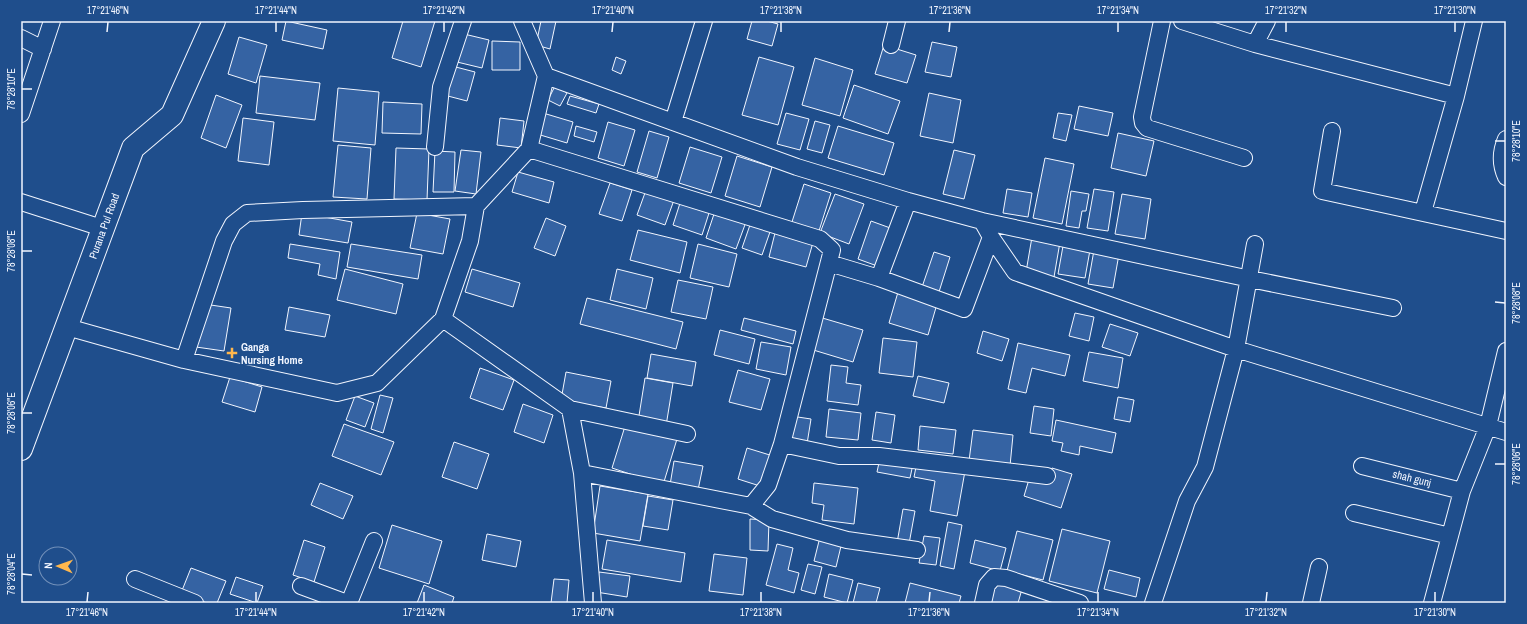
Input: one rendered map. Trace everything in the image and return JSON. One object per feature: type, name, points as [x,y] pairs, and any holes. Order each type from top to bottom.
[{"type":"main road","name":"Purana Pul Road","points":[[21,449],[26,421],[67,327],[102,228],[133,148],[172,115],[214,21]]},
{"type":"street","points":[[21,114],[52,21]]},
{"type":"street","points":[[435,147],[441,87],[463,21]]},
{"type":"street","points":[[67,327],[184,360],[337,393],[377,384],[443,318],[470,241],[476,206],[529,149],[546,76],[522,21]]},
{"type":"street","points":[[673,122],[704,21]]},
{"type":"street","points":[[891,45],[897,21]]},
{"type":"street","points":[[1162,21],[1142,117],[1143,123],[1147,128],[1244,158]]},
{"type":"street","points":[[1182,21],[1255,44],[1456,96]]},
{"type":"street","points":[[1255,44],[1267,21]]},
{"type":"street","points":[[1423,212],[1456,96],[1474,21]]},
{"type":"street","points":[[21,38],[43,49]]},
{"type":"street","points":[[546,76],[797,167],[908,201],[982,221],[1250,279],[1394,308]]},
{"type":"street","points":[[1332,131],[1322,191],[1506,231]]},
{"type":"street","points":[[1506,139],[1502,148],[1501,159],[1502,169],[1506,177]]},
{"type":"street","points":[[529,149],[820,238],[832,250],[782,444],[768,485],[751,506]]},
{"type":"street","points":[[879,278],[908,201]]},
{"type":"street","points":[[21,202],[102,228]]},
{"type":"street","points":[[184,360],[224,241],[233,224],[247,213],[303,210],[476,206]]},
{"type":"street","points":[[982,221],[1015,272],[1236,349],[1506,432]]},
{"type":"street","points":[[829,263],[879,278],[964,309],[991,237]]},
{"type":"street","points":[[1153,603],[1187,501],[1204,466],[1236,349],[1250,279],[1255,244]]},
{"type":"street","points":[[443,318],[570,409],[687,434]]},
{"type":"street","points":[[1432,603],[1462,491],[1488,426],[1506,351]]},
{"type":"street","points":[[570,409],[582,473],[593,603]]},
{"type":"street","points":[[782,444],[839,456],[879,456],[1047,476]]},
{"type":"street","name":"shah gunj","points":[[1362,466],[1462,491]]},
{"type":"street","points":[[582,473],[751,506],[772,519],[847,540],[917,550]]},
{"type":"street","points":[[1354,513],[1450,536]]},
{"type":"street","points":[[302,586],[348,603],[374,541]]},
{"type":"street","points":[[1311,603],[1319,567]]},
{"type":"street","points":[[982,603],[987,585],[994,577],[1006,578],[1064,601],[1080,603]]},
{"type":"street","points":[[135,579],[195,603]]},
{"type":"building","points":[[286,21],[327,30],[323,49],[282,40]]},
{"type":"building","points":[[403,21],[435,21],[421,67],[392,58]]},
{"type":"building","points":[[541,21],[556,21],[550,49],[536,45]]},
{"type":"building","points":[[752,21],[767,21],[778,24],[772,46],[747,39]]},
{"type":"building","points":[[464,34],[489,40],[482,68],[457,62]]},
{"type":"building","points":[[239,37],[267,45],[256,83],[228,74]]},
{"type":"building","points":[[492,41],[520,42],[520,70],[492,70]]},
{"type":"building","points":[[932,42],[957,47],[951,77],[925,72]]},
{"type":"building","points":[[884,45],[916,55],[907,83],[875,74]]},
{"type":"building","points":[[616,57],[626,61],[621,74],[612,70]]},
{"type":"building","points":[[759,57],[794,67],[778,125],[742,115]]},
{"type":"building","points":[[815,58],[853,70],[840,116],[802,105]]},
{"type":"building","points":[[452,66],[475,72],[467,101],[444,95]]},
{"type":"building","points":[[260,76],[320,83],[315,120],[256,113]]},
{"type":"building","points":[[854,85],[900,101],[888,134],[843,118]]},
{"type":"building","points":[[555,86],[567,93],[560,106],[548,100]]},
{"type":"building","points":[[338,88],[379,92],[375,145],[333,141]]},
{"type":"building","points":[[929,93],[961,100],[953,143],[920,136]]},
{"type":"building","points":[[216,95],[242,105],[226,148],[201,138]]},
{"type":"building","points":[[570,96],[599,104],[596,113],[567,104]]},
{"type":"building","points":[[383,102],[422,104],[421,134],[382,133]]},
{"type":"building","points":[[1079,106],[1113,113],[1108,136],[1074,129]]},
{"type":"building","points":[[543,113],[573,122],[567,143],[537,134]]},
{"type":"building","points":[[786,113],[809,119],[800,150],[777,144]]},
{"type":"building","points":[[1058,113],[1072,115],[1066,141],[1053,138]]},
{"type":"building","points":[[243,118],[274,122],[269,165],[238,161]]},
{"type":"building","points":[[500,118],[524,121],[521,148],[497,145]]},
{"type":"building","points":[[815,121],[830,125],[822,153],[807,149]]},
{"type":"building","points":[[608,122],[635,130],[624,166],[598,158]]},
{"type":"building","points":[[576,126],[597,132],[594,142],[574,136]]},
{"type":"building","points":[[838,126],[894,143],[884,175],[828,158]]},
{"type":"building","points":[[649,131],[669,137],[657,178],[637,172]]},
{"type":"building","points":[[1118,133],[1154,141],[1146,176],[1111,168]]},
{"type":"building","points":[[338,145],[371,148],[367,199],[333,197]]},
{"type":"building","points":[[690,147],[722,157],[711,193],[679,183]]},
{"type":"building","points":[[396,148],[429,149],[427,200],[394,199]]},
{"type":"building","points":[[461,150],[481,152],[476,194],[455,191]]},
{"type":"building","points":[[954,150],[975,155],[964,199],[943,194]]},
{"type":"building","points":[[435,151],[455,152],[454,192],[433,192]]},
{"type":"building","points":[[737,156],[772,167],[760,207],[725,196]]},
{"type":"building","points":[[1045,158],[1074,164],[1062,224],[1033,218]]},
{"type":"building","points":[[518,172],[554,182],[549,203],[512,192]]},
{"type":"building","points":[[610,183],[632,190],[622,221],[599,214]]},
{"type":"building","points":[[804,184],[831,193],[818,234],[791,225]]},
{"type":"building","points":[[1007,189],[1032,193],[1028,217],[1003,213]]},
{"type":"building","points":[[1094,189],[1114,192],[1108,231],[1087,228]]},
{"type":"building","points":[[646,190],[674,200],[665,225],[637,215]]},
{"type":"building","points":[[1071,191],[1089,194],[1086,211],[1082,211],[1079,228],[1066,226]]},
{"type":"building","points":[[835,194],[864,204],[849,244],[820,233]]},
{"type":"building","points":[[1122,194],[1151,199],[1145,239],[1115,234]]},
{"type":"building","points":[[681,200],[710,210],[702,235],[673,225]]},
{"type":"building","points":[[715,211],[746,222],[736,249],[706,238]]},
{"type":"building","points":[[302,213],[352,222],[348,243],[299,235]]},
{"type":"building","points":[[417,213],[450,219],[443,254],[410,248]]},
{"type":"building","points":[[546,218],[566,226],[555,256],[534,248]]},
{"type":"building","points":[[871,221],[893,229],[880,267],[858,259]]},
{"type":"building","points":[[751,222],[771,229],[762,255],[742,248]]},
{"type":"building","points":[[776,229],[814,239],[806,267],[769,257]]},
{"type":"building","points":[[638,230],[687,242],[680,273],[630,260]]},
{"type":"building","points":[[1032,237],[1060,242],[1054,277],[1026,272]]},
{"type":"building","points":[[290,244],[340,252],[336,279],[318,275],[320,264],[288,258]]},
{"type":"building","points":[[351,244],[422,255],[418,279],[347,267]]},
{"type":"building","points":[[698,244],[737,254],[729,287],[690,278]]},
{"type":"building","points":[[1063,246],[1090,250],[1085,278],[1058,274]]},
{"type":"building","points":[[1094,250],[1119,254],[1113,288],[1088,284]]},
{"type":"building","points":[[934,252],[950,257],[938,295],[921,290]]},
{"type":"building","points":[[345,269],[403,284],[396,314],[337,300]]},
{"type":"building","points":[[472,269],[520,283],[513,307],[465,292]]},
{"type":"building","points":[[617,269],[653,278],[646,309],[610,300]]},
{"type":"building","points":[[678,280],[713,287],[706,319],[671,312]]},
{"type":"building","points":[[898,292],[937,304],[928,335],[889,323]]},
{"type":"building","points":[[587,298],[683,322],[676,349],[580,324]]},
{"type":"building","points":[[204,304],[231,308],[224,351],[196,347]]},
{"type":"building","points":[[289,307],[330,315],[325,337],[285,330]]},
{"type":"building","points":[[1075,313],[1094,317],[1089,341],[1069,336]]},
{"type":"building","points":[[819,317],[863,330],[853,362],[810,349]]},
{"type":"building","points":[[744,318],[796,331],[793,344],[741,330]]},
{"type":"building","points":[[1110,324],[1138,333],[1130,356],[1102,347]]},
{"type":"building","points":[[720,330],[755,339],[749,364],[714,355]]},
{"type":"building","points":[[983,331],[1009,339],[1002,361],[977,353]]},
{"type":"building","points":[[883,338],[917,342],[913,377],[879,373]]},
{"type":"building","points":[[761,342],[791,347],[786,375],[756,369]]},
{"type":"building","points":[[1018,343],[1070,355],[1065,376],[1032,368],[1026,393],[1008,389]]},
{"type":"building","points":[[1089,352],[1123,358],[1118,388],[1083,381]]},
{"type":"building","points":[[651,354],[696,362],[692,386],[647,378]]},
{"type":"building","points":[[831,365],[848,367],[846,383],[861,385],[858,405],[827,401]]},
{"type":"building","points":[[480,368],[514,380],[503,410],[470,398]]},
{"type":"building","points":[[738,370],[770,379],[761,410],[729,402]]},
{"type":"building","points":[[566,372],[611,381],[606,408],[561,400]]},
{"type":"building","points":[[918,376],[949,383],[944,403],[913,396]]},
{"type":"building","points":[[230,377],[262,387],[255,412],[222,402]]},
{"type":"building","points":[[645,378],[673,383],[666,426],[638,422]]},
{"type":"building","points":[[380,395],[393,398],[383,433],[371,429]]},
{"type":"building","points":[[355,396],[374,403],[365,427],[346,420]]},
{"type":"building","points":[[1118,397],[1134,400],[1130,422],[1114,419]]},
{"type":"building","points":[[523,404],[553,415],[544,443],[514,432]]},
{"type":"building","points":[[1034,406],[1054,409],[1051,436],[1030,433]]},
{"type":"building","points":[[829,409],[861,413],[858,440],[826,437]]},
{"type":"building","points":[[876,412],[895,415],[891,443],[872,440]]},
{"type":"building","points":[[791,416],[811,419],[807,444],[787,441]]},
{"type":"building","points":[[1056,420],[1116,433],[1112,453],[1080,446],[1079,455],[1061,451],[1063,443],[1052,441]]},
{"type":"building","points":[[626,423],[677,439],[663,485],[612,468]]},
{"type":"building","points":[[344,424],[394,442],[381,475],[332,456]]},
{"type":"building","points":[[920,426],[956,430],[953,454],[918,450]]},
{"type":"building","points":[[973,430],[1013,435],[1010,466],[969,461]]},
{"type":"building","points":[[454,442],[489,454],[477,489],[442,477]]},
{"type":"building","points":[[747,448],[773,456],[763,487],[738,479]]},
{"type":"building","points":[[880,458],[913,464],[910,478],[877,472]]},
{"type":"building","points":[[674,461],[703,466],[698,490],[670,485]]},
{"type":"building","points":[[917,462],[965,471],[957,516],[930,511],[935,481],[914,477]]},
{"type":"building","points":[[1052,468],[1072,474],[1061,508],[1024,496],[1030,476],[1048,481]]},
{"type":"building","points":[[320,483],[353,496],[343,519],[311,505]]},
{"type":"building","points":[[814,483],[858,488],[854,524],[822,520],[824,505],[812,503]]},
{"type":"building","points":[[600,486],[648,494],[640,541],[593,533]]},
{"type":"building","points":[[648,496],[673,500],[668,530],[643,526]]},
{"type":"building","points":[[903,509],[915,511],[909,544],[897,543]]},
{"type":"building","points":[[750,519],[769,520],[768,551],[750,550]]},
{"type":"building","points":[[948,522],[962,525],[954,569],[940,566]]},
{"type":"building","points":[[392,525],[442,541],[429,584],[379,568]]},
{"type":"building","points":[[1062,529],[1110,541],[1097,593],[1049,581]]},
{"type":"building","points":[[1017,531],[1053,540],[1043,580],[1007,571]]},
{"type":"building","points":[[487,534],[521,541],[516,567],[482,560]]},
{"type":"building","points":[[924,536],[940,538],[936,565],[919,563]]},
{"type":"building","points":[[820,537],[842,542],[836,567],[814,561]]},
{"type":"building","points":[[304,540],[325,547],[314,582],[293,575]]},
{"type":"building","points":[[607,540],[685,553],[681,582],[602,569]]},
{"type":"building","points":[[975,540],[1006,548],[1000,571],[970,563]]},
{"type":"building","points":[[777,544],[793,548],[788,570],[799,573],[794,593],[766,585]]},
{"type":"building","points":[[714,554],[747,558],[743,595],[709,591]]},
{"type":"building","points":[[808,564],[822,567],[815,594],[801,590]]},
{"type":"building","points":[[191,568],[226,581],[217,603],[207,603],[181,593]]},
{"type":"building","points":[[1109,570],[1140,578],[1136,597],[1104,589]]},
{"type":"building","points":[[599,572],[630,576],[627,597],[596,592]]},
{"type":"building","points":[[829,574],[853,580],[847,603],[824,597]]},
{"type":"building","points":[[236,577],[263,586],[257,603],[230,594]]},
{"type":"building","points":[[554,579],[569,580],[567,603],[551,603]]},
{"type":"building","points":[[993,581],[1022,589],[1018,603],[987,603]]},
{"type":"building","points":[[858,583],[880,588],[876,603],[853,603]]},
{"type":"building","points":[[910,583],[961,596],[959,603],[905,603]]},
{"type":"building","points":[[424,585],[454,597],[452,603],[417,603]]},
{"type":"place","name":"Ganga Nursing Home","points":[[232,353]]}]
